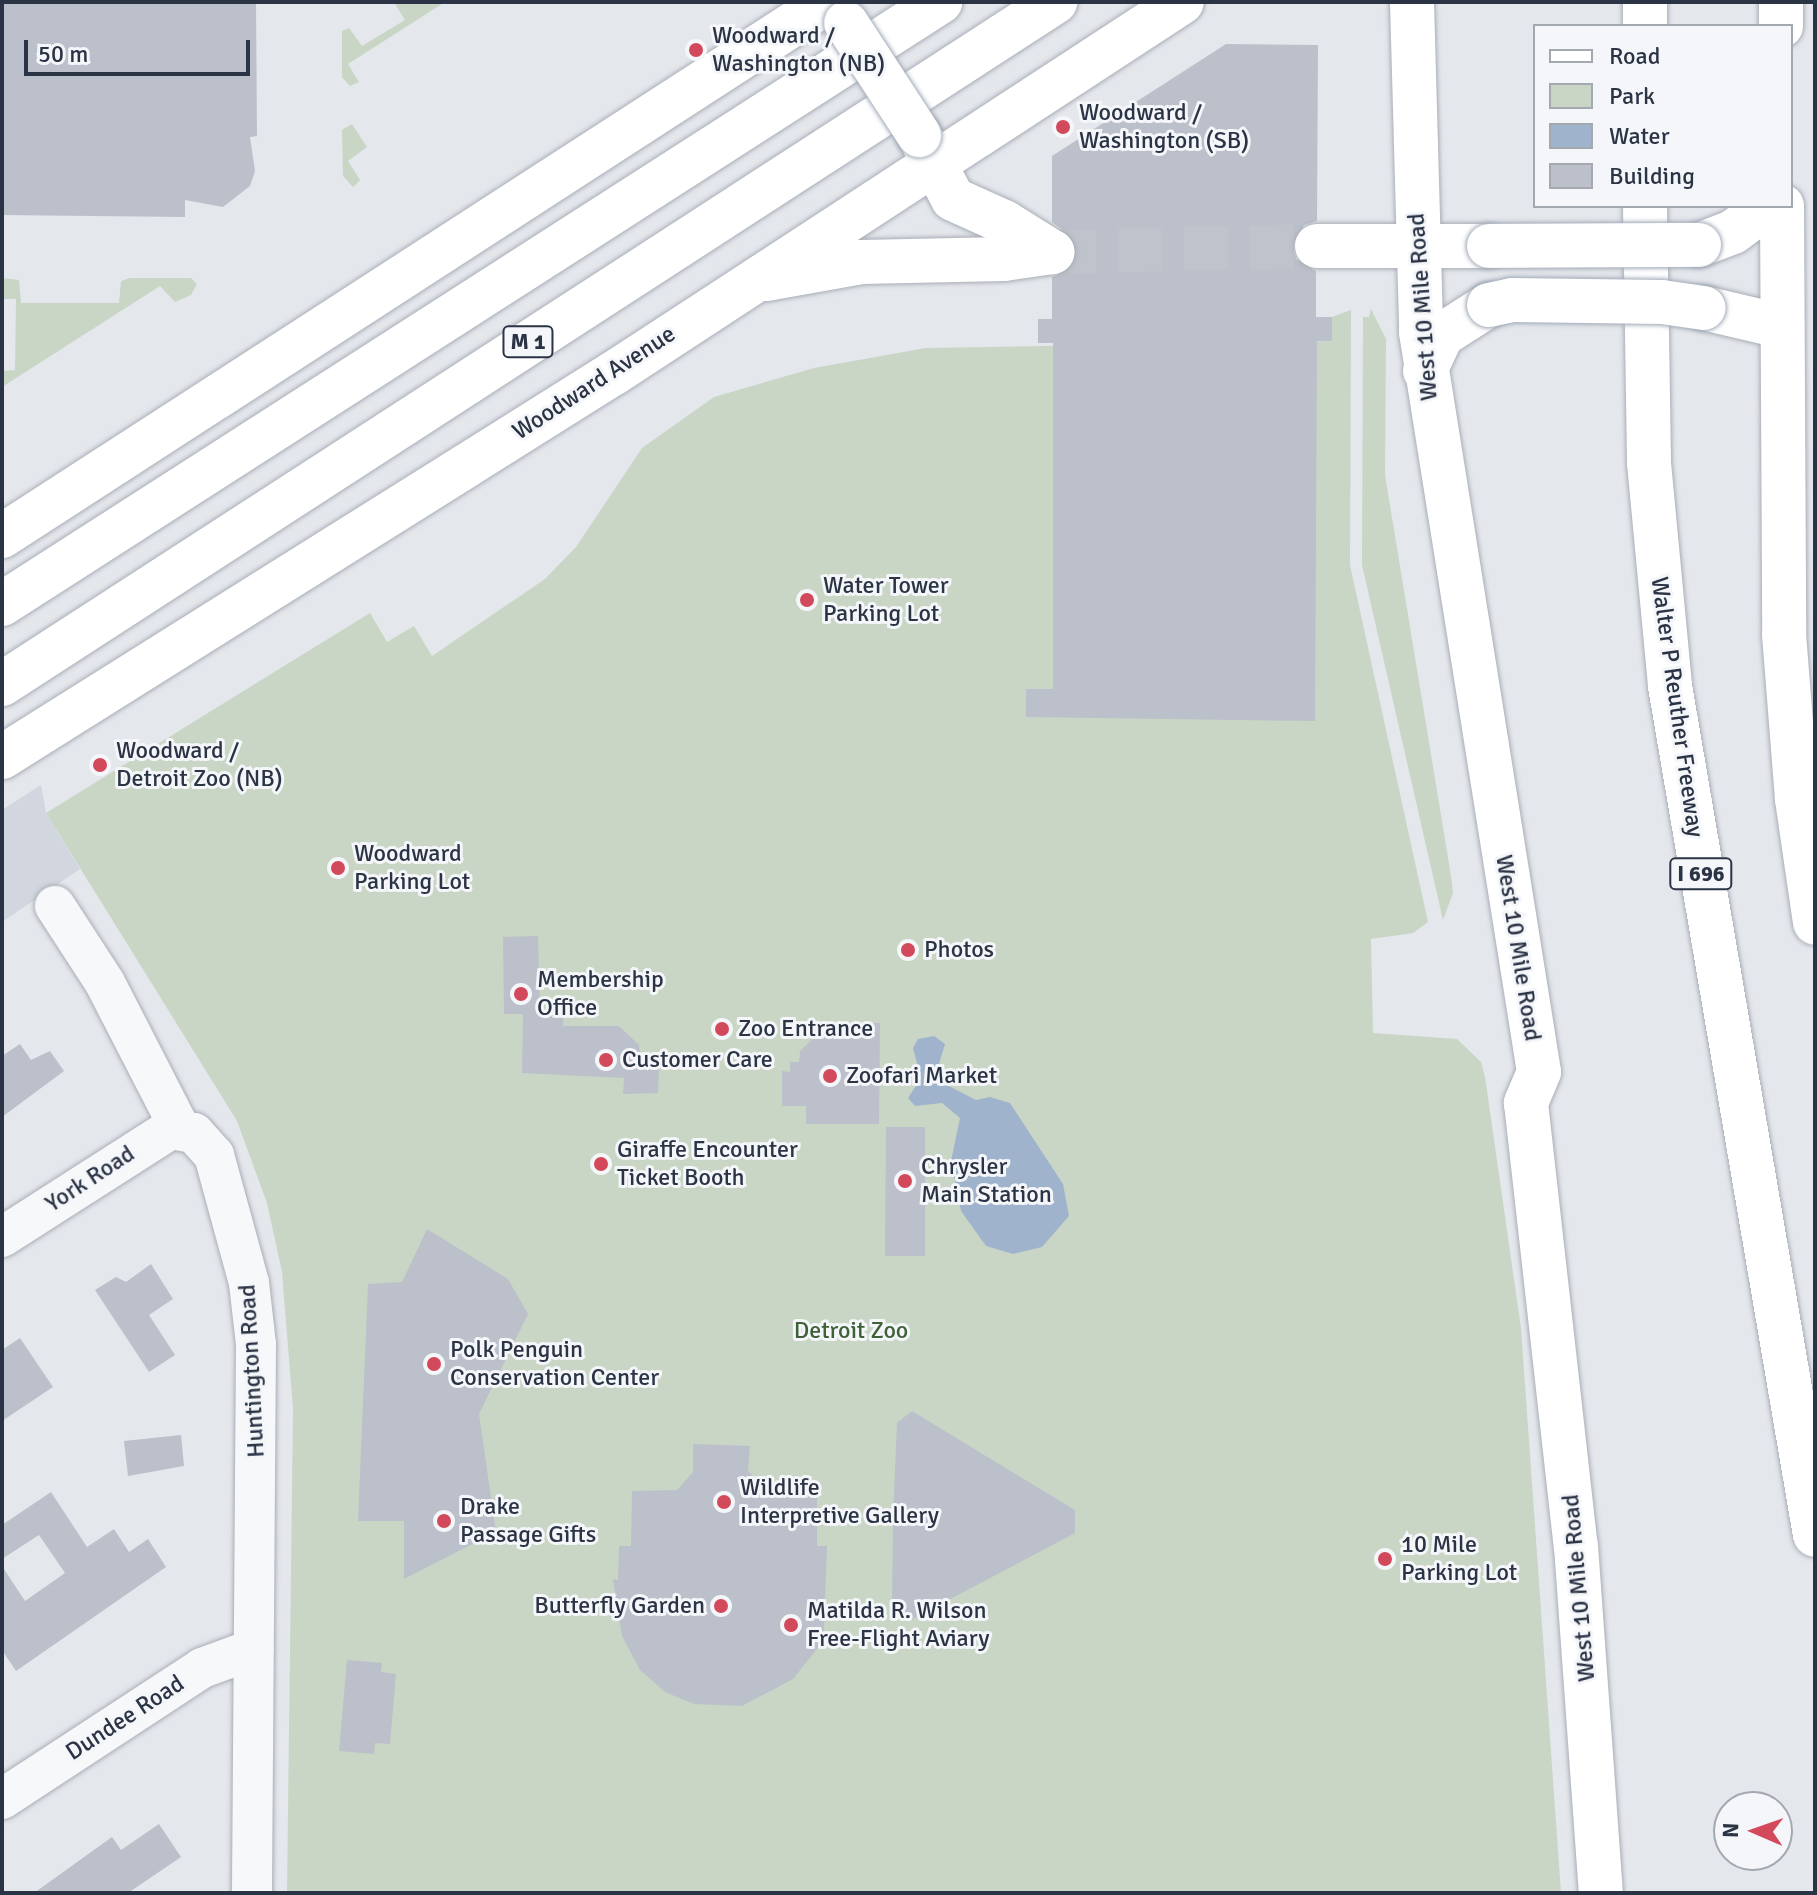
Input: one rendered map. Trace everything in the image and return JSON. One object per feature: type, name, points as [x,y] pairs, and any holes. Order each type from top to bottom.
[{"type":"main road","name":"M 1","points":[[2,604],[940,2]]},
{"type":"main road","name":"M 1","points":[[2,684],[1055,2]]},
{"type":"main road","name":"Woodward Avenue","points":[[2,757],[614,373],[748,282],[926,148],[1182,2]]},
{"type":"main road","name":"West 10 Mile Road","points":[[1412,2],[1417,246],[1425,371],[1539,1072],[1526,1103],[1576,1546],[1601,1893]]},
{"type":"main road","points":[[1645,2],[1645,24]]},
{"type":"main road","points":[[1781,2],[1781,24]]},
{"type":"main road","points":[[2,536],[836,9],[926,148],[953,199],[1004,222],[1052,252],[1004,259],[861,262],[748,282]]},
{"type":"main road","name":"Walter P Reuther Freeway","points":[[1645,208],[1648,435],[1670,686],[1815,1535]]},
{"type":"main road","points":[[1317,246],[1699,245],[1733,232],[1765,208]]},
{"type":"main road","points":[[1782,208],[1780,326],[1784,634],[1797,799],[1815,923]]},
{"type":"main road","points":[[1425,371],[1442,335],[1489,305],[1512,300],[1662,302],[1704,308],[1780,326]]},
{"type":"street","name":"Huntington Road","points":[[55,906],[105,983],[180,1129],[194,1133],[214,1155],[249,1283],[259,1420],[252,1893]]},
{"type":"street","name":"York Road","points":[[2,1237],[150,1139],[180,1129]]},
{"type":"street","name":"Dundee Road","points":[[2,1799],[202,1668],[254,1649]]},
{"type":"shaded area","points":[[41,785],[46,813],[80,869],[2,922],[2,810]]},
{"type":"green space","points":[[394,2],[445,2],[348,64],[359,82],[350,86],[342,77],[342,31],[349,28],[362,46],[405,20]]},
{"type":"green space","points":[[352,124],[367,147],[348,161],[360,180],[353,187],[343,176],[342,130]]},
{"type":"green space","points":[[2,278],[19,280],[21,303],[119,303],[121,281],[130,278],[191,278],[197,284],[191,295],[175,302],[160,286],[2,387],[2,371],[15,370],[16,299],[2,299]]},
{"type":"green space","points":[[1371,309],[1386,339],[1385,475],[1451,876],[1453,893],[1443,920],[1362,565],[1363,317],[1369,317]]},
{"type":"green space","name":"Detroit Zoo","points":[[1351,310],[1350,565],[1428,922],[1413,933],[1371,939],[1373,1033],[1457,1039],[1481,1062],[1485,1077],[1521,1328],[1561,1893],[287,1893],[293,1409],[282,1272],[267,1203],[237,1121],[46,813],[370,613],[387,642],[414,626],[432,656],[545,579],[576,547],[642,448],[714,397],[814,368],[926,348],[1332,341],[1332,317]]},
{"type":"water","points":[[934,1036],[945,1044],[936,1074],[941,1082],[976,1100],[990,1097],[1010,1103],[1063,1184],[1069,1216],[1042,1247],[1013,1254],[986,1246],[961,1211],[951,1161],[960,1118],[942,1103],[915,1106],[908,1098],[921,1078],[913,1048],[918,1039]]},
{"type":"building","points":[[2,2],[256,2],[257,136],[250,137],[255,171],[250,186],[223,207],[185,200],[185,217],[2,215]]},
{"type":"building","points":[[1226,44],[1318,45],[1317,221],[1304,225],[1292,245],[1296,259],[1316,271],[1316,317],[1332,317],[1332,341],[1317,341],[1315,721],[1026,717],[1026,689],[1053,689],[1053,343],[1038,343],[1038,319],[1052,319],[1052,277],[1068,271],[1077,254],[1071,236],[1052,222],[1052,156]]},
{"type":"building","name":"Membership Office","points":[[538,936],[540,1014],[504,1014],[503,937]]},
{"type":"building","name":"Customer Care","points":[[523,1014],[564,1014],[563,1026],[619,1026],[639,1045],[640,1055],[648,1056],[648,1065],[659,1064],[658,1093],[623,1094],[624,1078],[522,1073]]},
{"type":"building","name":"Zoofari Market","points":[[829,1023],[880,1023],[879,1124],[806,1124],[806,1106],[782,1106],[782,1071],[790,1072],[790,1062],[799,1062],[800,1051]]},
{"type":"building","points":[[20,1044],[31,1060],[50,1051],[64,1071],[2,1117],[2,1056]]},
{"type":"building","name":"Chrysler Main Station","points":[[886,1127],[925,1127],[925,1256],[885,1256]]},
{"type":"building","name":"Polk Penguin Conservation Center","points":[[427,1229],[508,1279],[528,1314],[479,1414],[496,1532],[404,1579],[404,1521],[358,1521],[368,1284],[402,1282]]},
{"type":"building","points":[[151,1264],[173,1299],[149,1315],[175,1355],[149,1372],[95,1290],[116,1277],[126,1282]]},
{"type":"building","points":[[20,1338],[53,1387],[2,1421],[2,1350]]},
{"type":"building","points":[[912,1411],[1075,1510],[1075,1533],[909,1621],[892,1608],[893,1517],[897,1423]]},
{"type":"building","points":[[181,1435],[184,1466],[128,1476],[124,1441]]},
{"type":"building","points":[[693,1444],[750,1446],[748,1471],[767,1491],[817,1492],[817,1546],[827,1546],[824,1630],[817,1649],[793,1679],[742,1706],[694,1704],[665,1692],[640,1670],[622,1636],[613,1579],[618,1580],[619,1546],[631,1546],[632,1491],[677,1490],[693,1472]]},
{"type":"building","points":[[51,1492],[87,1547],[114,1529],[129,1552],[148,1539],[166,1567],[16,1671],[2,1650],[2,1566],[25,1601],[65,1573],[39,1535],[2,1559],[2,1525]]},
{"type":"building","points":[[347,1660],[382,1663],[381,1672],[396,1674],[390,1744],[375,1743],[374,1754],[339,1751]]},
{"type":"building","points":[[159,1824],[181,1857],[128,1893],[34,1893],[112,1837],[121,1850]]},
{"type":"tunnel","points":[[1052,252],[1317,246]]},
{"type":"place","name":"Woodward / Washington (NB)","points":[[696,50]]},
{"type":"place","name":"Woodward / Washington (SB)","points":[[1063,127]]},
{"type":"place","name":"Water Tower Parking Lot","points":[[807,600]]},
{"type":"place","name":"Woodward / Detroit Zoo (NB)","points":[[100,765]]},
{"type":"place","name":"Woodward Parking Lot","points":[[338,868]]},
{"type":"place","name":"Photos","points":[[908,950]]},
{"type":"place","name":"Membership Office","points":[[521,994]]},
{"type":"place","name":"Zoo Entrance","points":[[722,1029]]},
{"type":"place","name":"Customer Care","points":[[606,1060]]},
{"type":"place","name":"Zoofari Market","points":[[830,1076]]},
{"type":"place","name":"Giraffe Encounter Ticket Booth","points":[[601,1164]]},
{"type":"place","name":"Chrysler Main Station","points":[[905,1181]]},
{"type":"place","name":"Polk Penguin Conservation Center","points":[[434,1364]]},
{"type":"place","name":"Wildlife Interpretive Gallery","points":[[724,1502]]},
{"type":"place","name":"Drake Passage Gifts","points":[[444,1521]]},
{"type":"place","name":"10 Mile Parking Lot","points":[[1385,1559]]},
{"type":"place","name":"Butterfly Garden","points":[[721,1606]]},
{"type":"place","name":"Matilda R. Wilson Free-Flight Aviary","points":[[791,1625]]}]
